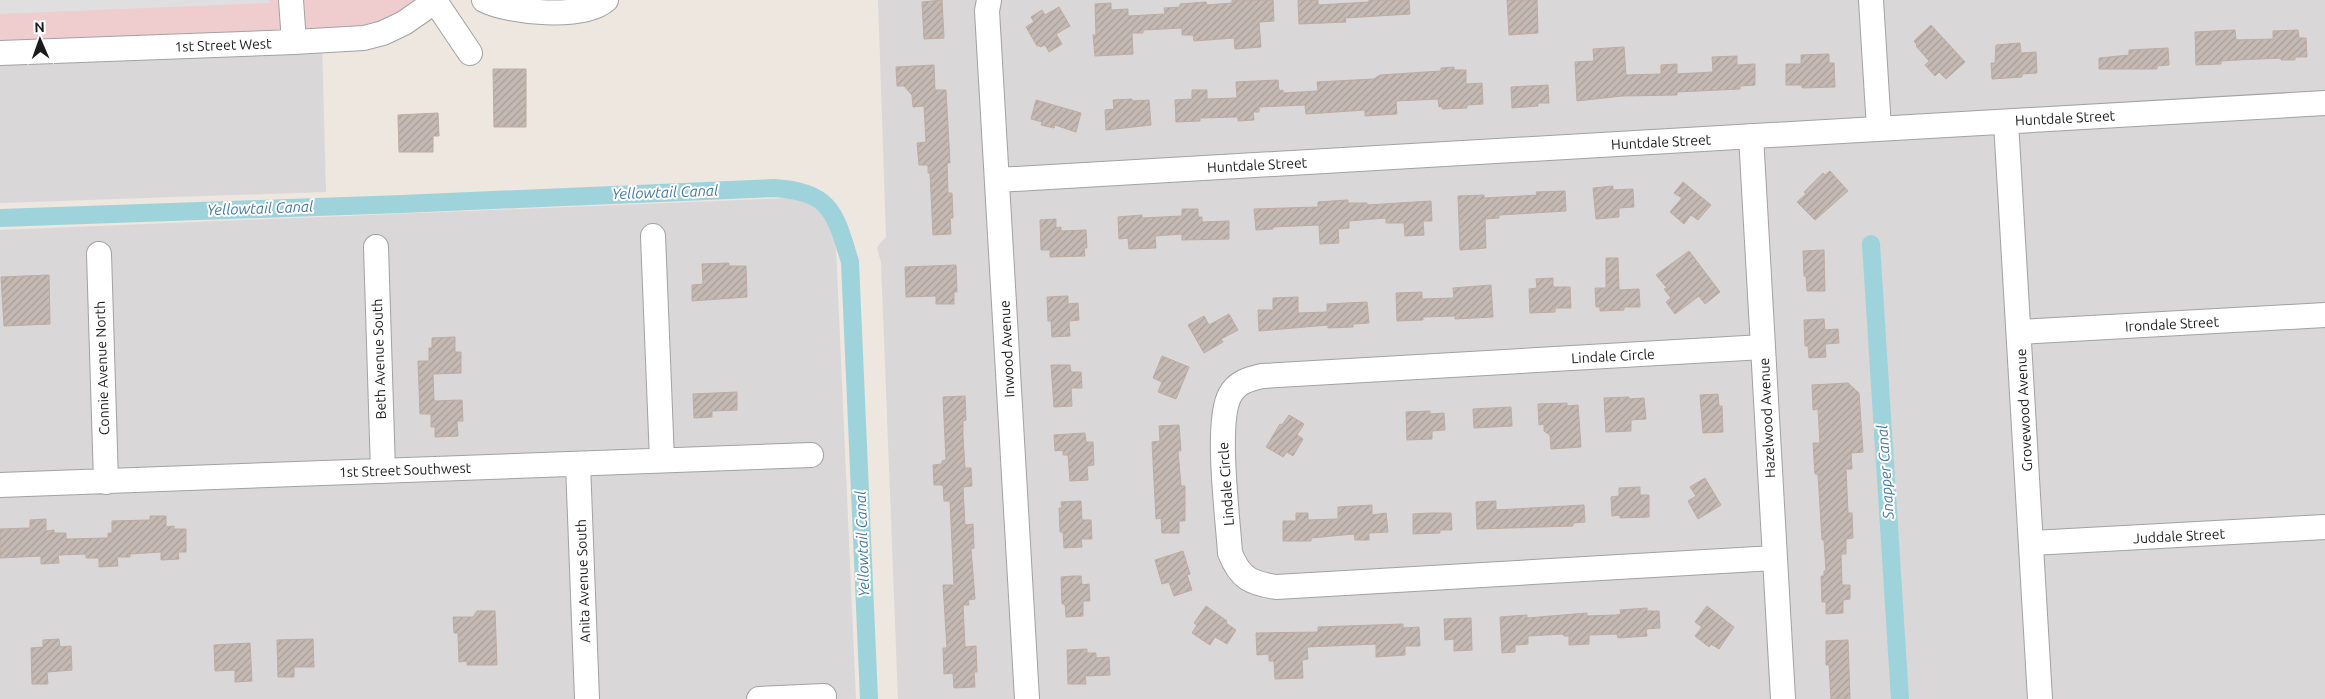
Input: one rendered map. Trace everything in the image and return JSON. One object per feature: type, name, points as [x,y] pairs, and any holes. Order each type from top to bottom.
[{"type":"street","points":[[291,0],[294,42]]},
{"type":"street","points":[[436,0],[470,53]]},
{"type":"street","name":"1st Street West","points":[[0,53],[364,38],[383,33],[404,23],[436,0]]},
{"type":"street","points":[[484,0],[502,6],[588,9],[599,6],[606,0]]},
{"type":"street","name":"Inwood Avenue","points":[[988,0],[987,11],[1026,699]]},
{"type":"street","points":[[1871,0],[1879,129]]},
{"type":"street","name":"Huntdale Street","points":[[997,180],[2325,103]]},
{"type":"street","name":"Grovewood Avenue","points":[[2006,122],[2020,332],[2040,699]]},
{"type":"street","name":"Hazelwood Avenue","points":[[1752,136],[1783,699]]},
{"type":"street","points":[[653,236],[662,460]]},
{"type":"street","name":"Beth Avenue South","points":[[376,247],[383,471]]},
{"type":"street","name":"Connie Avenue North","points":[[99,254],[106,482]]},
{"type":"street","name":"Irondale Street","points":[[2020,332],[2325,315]]},
{"type":"street","name":"Lindale Circle","points":[[1763,346],[1262,376],[1244,381],[1230,394],[1224,413],[1222,433],[1230,553],[1237,570],[1254,584],[1276,587],[1774,558]]},
{"type":"street","name":"1st Street Southwest","points":[[0,486],[811,455]]},
{"type":"street","name":"Anita Avenue South","points":[[578,464],[587,699]]},
{"type":"street","name":"Juddale Street","points":[[2032,543],[2325,527]]},
{"type":"street","points":[[759,699],[824,696]]},
{"type":"shaded area","points":[[0,0],[430,0],[378,35],[0,54]]},
{"type":"shaded area","points":[[0,0],[269,0],[269,3],[0,14]]},
{"type":"shaded area","points":[[878,0],[2325,0],[2325,699],[898,699],[881,263],[877,247],[886,237]]},
{"type":"shaded area","points":[[322,43],[326,192],[0,203],[0,54]]},
{"type":"shaded area","points":[[789,198],[808,202],[829,215],[835,225],[856,699],[0,699],[0,230]]},
{"type":"building","points":[[942,0],[944,38],[924,39],[922,2]]},
{"type":"building","points":[[1232,0],[1273,0],[1274,21],[1259,22],[1261,47],[1235,49],[1234,38],[1194,41],[1193,35],[1182,35],[1182,28],[1143,30],[1143,33],[1132,33],[1133,54],[1095,56],[1093,35],[1096,35],[1095,4],[1111,3],[1111,10],[1128,9],[1128,16],[1165,14],[1164,8],[1180,7],[1180,4],[1206,2],[1207,5],[1232,3]]},
{"type":"building","points":[[1298,0],[1318,0],[1318,5],[1369,2],[1369,0],[1409,0],[1410,14],[1345,18],[1346,22],[1299,24]]},
{"type":"building","points":[[1507,0],[1537,0],[1538,33],[1509,35]]},
{"type":"building","points":[[1059,7],[1070,26],[1056,34],[1062,44],[1049,52],[1045,45],[1037,46],[1026,27],[1034,22],[1031,17],[1042,10],[1045,15]]},
{"type":"building","points":[[1931,25],[1965,62],[1946,79],[1939,72],[1935,76],[1925,65],[1929,61],[1914,41]]},
{"type":"building","points":[[2235,30],[2236,40],[2273,39],[2273,31],[2298,30],[2299,38],[2306,38],[2307,57],[2295,57],[2295,60],[2281,60],[2281,58],[2221,61],[2221,64],[2196,65],[2195,32]]},
{"type":"building","points":[[2020,43],[2021,53],[2036,52],[2037,73],[2022,74],[2022,77],[1992,79],[1991,63],[1995,63],[1996,45]]},
{"type":"building","points":[[1624,47],[1626,75],[1661,74],[1661,65],[1677,64],[1677,74],[1713,72],[1712,57],[1737,56],[1737,65],[1755,64],[1755,85],[1740,86],[1740,89],[1677,92],[1677,95],[1622,96],[1577,101],[1575,62],[1594,61],[1593,49]]},
{"type":"building","points":[[2168,48],[2169,65],[2157,66],[2157,69],[2099,69],[2099,58],[2129,55],[2129,50]]},
{"type":"building","points":[[1829,54],[1829,63],[1834,63],[1835,87],[1802,88],[1802,85],[1786,85],[1786,64],[1801,64],[1801,55]]},
{"type":"building","points":[[934,65],[935,90],[946,90],[950,163],[947,163],[948,193],[952,193],[953,218],[950,218],[951,234],[933,235],[930,173],[928,173],[928,165],[919,165],[917,143],[926,142],[924,106],[913,107],[912,95],[904,86],[897,86],[896,67]]},
{"type":"building","points":[[1454,67],[1454,70],[1466,70],[1466,84],[1482,83],[1483,104],[1467,105],[1467,108],[1442,109],[1442,106],[1439,107],[1438,99],[1396,101],[1397,114],[1365,116],[1365,110],[1306,114],[1305,105],[1259,107],[1259,112],[1253,112],[1254,120],[1238,121],[1238,117],[1200,118],[1200,121],[1176,122],[1175,100],[1192,99],[1192,90],[1207,90],[1207,99],[1237,98],[1236,82],[1278,80],[1279,91],[1283,90],[1283,93],[1318,91],[1317,82],[1374,79],[1380,75],[1441,71],[1441,68]]},
{"type":"building","points":[[493,69],[526,69],[526,127],[494,127]]},
{"type":"building","points":[[1548,85],[1549,103],[1512,108],[1511,87]]},
{"type":"building","points":[[1132,99],[1132,101],[1149,100],[1151,125],[1106,130],[1105,110],[1114,109],[1113,100]]},
{"type":"building","points":[[1036,100],[1081,113],[1076,132],[1055,125],[1054,128],[1041,125],[1042,122],[1031,119]]},
{"type":"building","points":[[438,113],[439,136],[433,136],[433,152],[399,152],[398,115]]},
{"type":"building","points":[[1830,171],[1848,191],[1815,220],[1797,202],[1823,173],[1825,175]]},
{"type":"building","points":[[1683,182],[1711,205],[1698,220],[1691,215],[1684,224],[1670,212],[1682,198],[1674,193]]},
{"type":"building","points":[[1613,186],[1613,190],[1633,189],[1634,207],[1619,208],[1619,217],[1596,219],[1593,188]]},
{"type":"building","points":[[1565,191],[1566,211],[1499,215],[1499,218],[1485,219],[1486,248],[1460,250],[1458,196],[1484,195],[1484,198],[1537,195],[1536,192]]},
{"type":"building","points":[[1348,200],[1348,203],[1367,203],[1367,205],[1431,201],[1432,221],[1423,221],[1424,235],[1405,236],[1404,223],[1386,223],[1386,218],[1349,221],[1349,228],[1338,229],[1339,243],[1320,244],[1319,225],[1273,227],[1273,229],[1256,230],[1254,209],[1318,207],[1318,202]]},
{"type":"building","points":[[1182,209],[1198,209],[1198,217],[1202,217],[1202,222],[1229,221],[1229,239],[1182,240],[1182,234],[1155,236],[1156,248],[1129,249],[1128,238],[1119,239],[1118,217],[1142,215],[1142,218],[1182,216]]},
{"type":"building","points":[[1056,219],[1056,228],[1061,227],[1061,231],[1086,230],[1087,248],[1084,248],[1085,256],[1050,257],[1050,250],[1041,250],[1040,220]]},
{"type":"building","points":[[1824,250],[1825,291],[1807,291],[1803,251]]},
{"type":"building","points":[[1689,251],[1720,292],[1705,304],[1699,296],[1675,314],[1666,302],[1671,298],[1664,289],[1667,288],[1656,275]]},
{"type":"building","points":[[1606,258],[1618,258],[1619,290],[1639,289],[1640,307],[1624,307],[1624,310],[1600,311],[1600,307],[1596,307],[1595,288],[1606,288]]},
{"type":"building","points":[[729,263],[729,266],[746,266],[747,297],[692,301],[692,285],[703,284],[702,264]]},
{"type":"building","points":[[956,265],[957,292],[954,292],[954,304],[936,304],[936,296],[906,297],[905,267]]},
{"type":"building","points":[[49,275],[50,324],[4,326],[1,277]]},
{"type":"building","points":[[1553,278],[1553,287],[1570,287],[1571,308],[1555,308],[1555,312],[1530,313],[1529,289],[1537,288],[1536,279]]},
{"type":"building","points":[[1491,285],[1493,317],[1455,319],[1455,316],[1423,317],[1423,320],[1397,321],[1396,293],[1422,292],[1422,299],[1454,298],[1453,288]]},
{"type":"building","points":[[1068,296],[1068,304],[1078,303],[1079,320],[1069,321],[1070,336],[1052,337],[1051,321],[1048,321],[1047,297]]},
{"type":"building","points":[[1298,297],[1298,313],[1327,312],[1327,304],[1367,302],[1369,323],[1353,324],[1353,327],[1328,328],[1328,325],[1259,331],[1258,310],[1273,310],[1273,298]]},
{"type":"building","points":[[1229,314],[1238,330],[1221,339],[1223,342],[1204,353],[1188,325],[1204,316],[1209,325]]},
{"type":"building","points":[[1824,319],[1825,330],[1838,329],[1839,343],[1825,344],[1826,357],[1809,358],[1808,346],[1805,346],[1804,320]]},
{"type":"building","points":[[455,337],[455,352],[461,352],[461,373],[433,374],[434,401],[462,400],[463,421],[457,421],[458,436],[435,437],[435,427],[431,427],[431,414],[420,414],[418,361],[429,361],[429,348],[432,348],[432,338]]},
{"type":"building","points":[[1162,356],[1189,367],[1176,399],[1158,392],[1162,382],[1153,378]]},
{"type":"building","points":[[1051,365],[1070,365],[1071,372],[1081,372],[1082,388],[1071,388],[1072,406],[1054,407]]},
{"type":"building","points":[[1848,383],[1859,393],[1863,452],[1851,453],[1852,469],[1846,469],[1848,513],[1852,513],[1853,538],[1846,539],[1846,554],[1841,554],[1842,585],[1850,585],[1850,599],[1843,600],[1843,613],[1826,614],[1826,602],[1822,602],[1821,576],[1824,576],[1824,571],[1826,571],[1824,540],[1822,540],[1818,474],[1815,474],[1813,443],[1820,443],[1818,409],[1813,410],[1812,385]]},
{"type":"building","points":[[737,392],[737,410],[712,411],[712,417],[694,418],[693,394]]},
{"type":"building","points":[[1718,394],[1719,406],[1722,406],[1723,432],[1703,433],[1700,395]]},
{"type":"building","points":[[965,396],[966,420],[963,421],[963,437],[965,468],[971,468],[972,486],[963,487],[965,525],[973,524],[974,548],[971,549],[975,599],[968,600],[969,605],[963,605],[965,647],[976,646],[977,672],[974,672],[975,687],[954,688],[953,673],[944,674],[943,648],[947,648],[943,585],[954,585],[950,501],[944,501],[943,485],[934,485],[933,465],[942,464],[942,461],[946,460],[943,397]]},
{"type":"building","points":[[1629,397],[1629,399],[1644,398],[1646,419],[1631,420],[1631,431],[1606,432],[1604,398]]},
{"type":"building","points":[[1567,403],[1567,406],[1578,405],[1581,447],[1551,449],[1550,435],[1544,431],[1544,424],[1539,425],[1538,404]]},
{"type":"building","points":[[1511,407],[1512,426],[1474,428],[1473,409]]},
{"type":"building","points":[[1430,411],[1430,414],[1444,413],[1445,430],[1432,431],[1432,439],[1407,440],[1406,412]]},
{"type":"building","points":[[1289,415],[1304,424],[1297,435],[1303,439],[1293,456],[1287,452],[1283,457],[1266,447],[1280,424],[1282,425]]},
{"type":"building","points":[[1179,425],[1181,451],[1178,451],[1181,486],[1185,486],[1185,521],[1179,521],[1179,533],[1162,533],[1161,518],[1156,519],[1152,442],[1160,441],[1159,426]]},
{"type":"building","points":[[1085,433],[1086,442],[1093,442],[1094,465],[1087,466],[1088,480],[1070,481],[1068,455],[1063,455],[1063,450],[1055,451],[1054,435]]},
{"type":"building","points":[[1705,478],[1721,505],[1698,519],[1688,501],[1696,496],[1690,487]]},
{"type":"building","points":[[1640,487],[1640,495],[1649,495],[1649,517],[1620,518],[1620,515],[1612,516],[1611,497],[1619,496],[1619,488]]},
{"type":"building","points":[[1081,501],[1082,520],[1091,520],[1092,539],[1081,539],[1082,547],[1064,548],[1063,532],[1060,532],[1059,508],[1062,508],[1061,502]]},
{"type":"building","points":[[1496,501],[1496,510],[1584,505],[1585,522],[1573,523],[1573,526],[1477,529],[1476,502]]},
{"type":"building","points":[[1372,505],[1372,515],[1386,513],[1388,532],[1369,533],[1369,540],[1355,540],[1354,534],[1311,538],[1311,541],[1283,541],[1283,521],[1296,521],[1296,513],[1308,513],[1308,520],[1338,519],[1338,507]]},
{"type":"building","points":[[1451,513],[1452,530],[1440,530],[1440,533],[1413,534],[1413,514]]},
{"type":"building","points":[[150,516],[166,516],[166,527],[174,526],[174,529],[186,529],[186,552],[178,552],[179,559],[161,560],[161,552],[130,554],[130,557],[117,557],[118,566],[99,567],[99,558],[86,558],[86,554],[58,555],[59,563],[41,564],[41,556],[0,558],[0,529],[30,528],[30,520],[46,519],[46,531],[54,530],[54,533],[66,533],[66,539],[108,538],[108,533],[112,533],[112,521],[150,520]]},
{"type":"building","points":[[1183,551],[1190,574],[1187,575],[1192,590],[1174,596],[1169,582],[1162,584],[1155,560]]},
{"type":"building","points":[[1081,576],[1082,585],[1089,584],[1090,601],[1083,601],[1083,616],[1066,617],[1065,604],[1062,604],[1061,577]]},
{"type":"building","points":[[1206,606],[1236,630],[1227,644],[1215,637],[1210,645],[1192,633],[1197,625],[1194,623]]},
{"type":"building","points":[[1707,606],[1734,627],[1719,649],[1711,644],[1709,647],[1695,636],[1702,627],[1695,622]]},
{"type":"building","points":[[1647,608],[1647,611],[1659,611],[1660,628],[1646,629],[1647,636],[1618,638],[1617,634],[1589,635],[1589,644],[1569,645],[1569,636],[1564,636],[1563,634],[1528,636],[1528,644],[1515,645],[1515,652],[1502,653],[1500,617],[1527,615],[1527,618],[1587,613],[1587,616],[1616,615],[1621,614],[1620,610]]},
{"type":"building","points":[[477,611],[495,611],[497,665],[467,665],[467,661],[459,662],[458,633],[454,633],[453,617],[473,617]]},
{"type":"building","points":[[1471,618],[1472,650],[1454,651],[1454,639],[1445,640],[1444,619]]},
{"type":"building","points":[[1403,624],[1403,628],[1419,627],[1420,646],[1405,646],[1405,655],[1376,657],[1376,644],[1307,647],[1308,659],[1302,660],[1303,678],[1275,679],[1274,661],[1269,661],[1269,654],[1257,655],[1256,633],[1318,632],[1318,627]]},
{"type":"building","points":[[59,639],[60,647],[71,646],[72,670],[47,672],[48,684],[32,684],[31,648],[43,647],[43,640]]},
{"type":"building","points":[[313,639],[314,667],[294,667],[294,677],[278,677],[277,640]]},
{"type":"building","points":[[1848,640],[1850,699],[1831,699],[1829,665],[1826,665],[1826,641]]},
{"type":"building","points":[[250,643],[252,681],[235,682],[235,670],[215,671],[214,645]]},
{"type":"building","points":[[1087,649],[1087,653],[1096,653],[1096,658],[1109,657],[1110,675],[1085,676],[1086,684],[1068,684],[1067,650]]},
{"type":"waterway","name":"Yellowtail Canal","points":[[0,218],[402,204],[774,188],[793,190],[808,194],[819,200],[828,208],[834,218],[840,230],[850,262],[869,699]]},
{"type":"waterway","name":"Snapper Canal","points":[[1871,244],[1900,699]]}]
